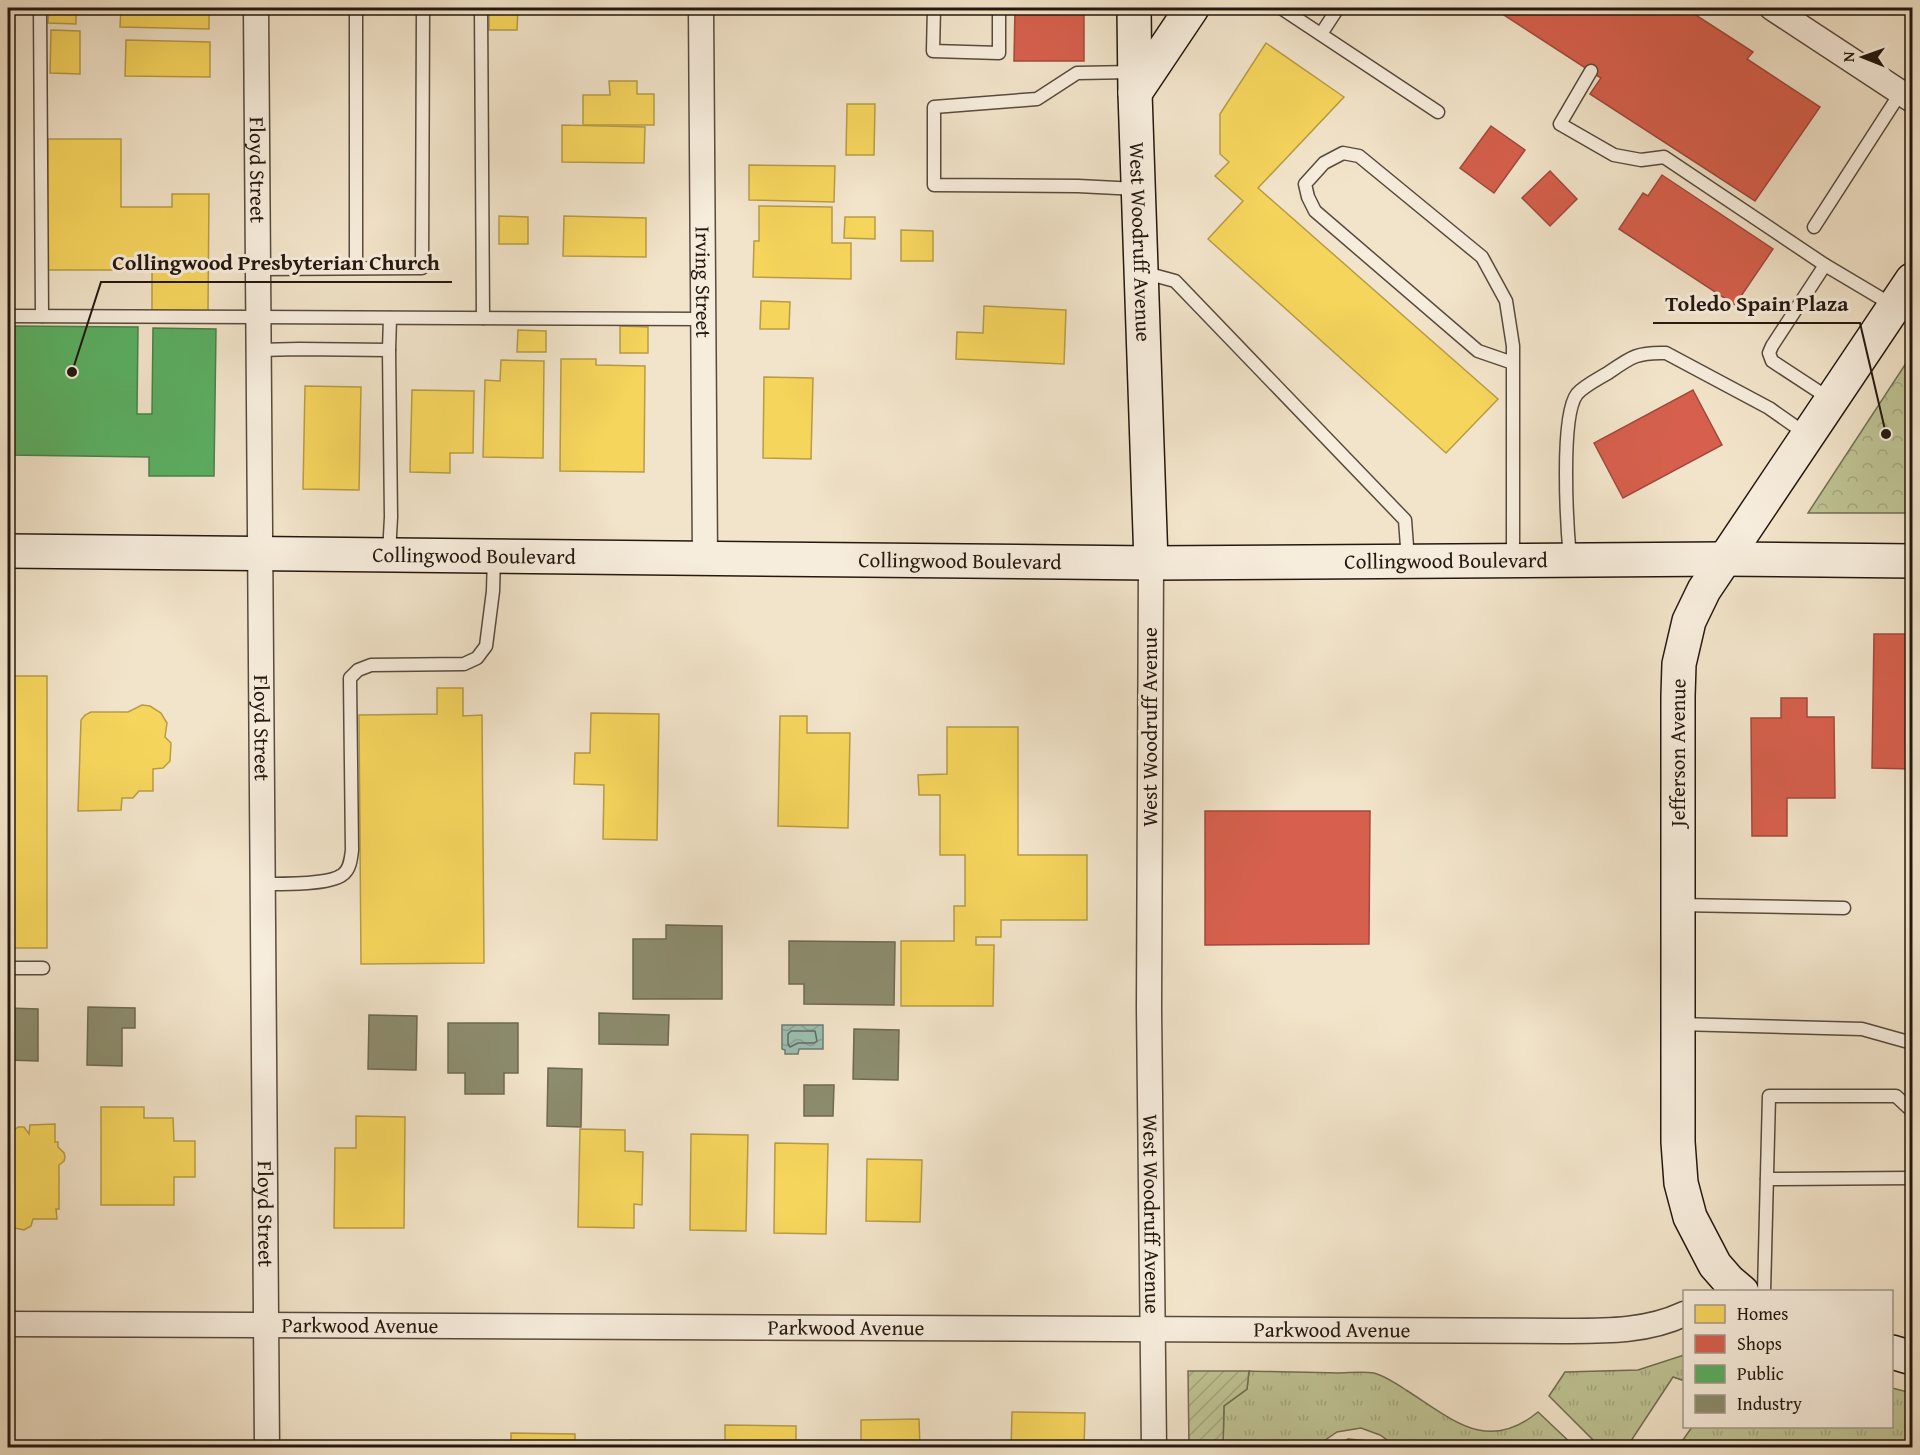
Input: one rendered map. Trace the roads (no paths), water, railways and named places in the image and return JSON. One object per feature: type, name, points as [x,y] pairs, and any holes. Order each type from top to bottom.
[{"type":"main road","name":"West Woodruff Avenue","points":[[1134,8],[1151,563]]},
{"type":"main road","points":[[1135,83],[1192,8]]},
{"type":"main road","name":"Jefferson Avenue","points":[[1731,1288],[1704,1247],[1690,1217],[1681,1183],[1678,1142],[1677,905],[1679,664],[1689,621],[1704,590],[1912,280]]},
{"type":"main road","name":"Collingwood Boulevard","points":[[8,551],[1151,563],[1912,561]]},
{"type":"main road","points":[[1893,1352],[1912,1358]]},
{"type":"street","name":"Floyd Street","points":[[256,8],[267,1448]]},
{"type":"street","name":"Irving Street","points":[[701,8],[705,559]]},
{"type":"street","points":[[1772,8],[1907,96]]},
{"type":"street","name":"West Woodruff Avenue","points":[[1151,563],[1149,1008],[1154,1448]]},
{"type":"street","name":"Parkwood Avenue","points":[[8,1324],[1618,1330],[1655,1324],[1683,1314]]},
{"type":"lane","points":[[40,8],[42,316]]},
{"type":"lane","points":[[356,8],[357,267]]},
{"type":"lane","points":[[258,268],[422,268],[423,8]]},
{"type":"lane","points":[[481,8],[483,318]]},
{"type":"lane","points":[[933,8],[933,51],[999,53],[999,8]]},
{"type":"lane","points":[[1281,8],[1438,112]]},
{"type":"lane","points":[[1321,34],[1338,8]]},
{"type":"lane","points":[[1591,71],[1560,124],[1614,155],[1641,160],[1664,158],[1825,265],[1894,307]]},
{"type":"lane","points":[[1135,83],[1077,73],[1037,99],[934,107],[934,185],[1078,186],[1138,189]]},
{"type":"lane","points":[[1814,227],[1907,96]]},
{"type":"lane","points":[[1513,363],[1478,351],[1315,211],[1305,184],[1324,163],[1343,153],[1359,156],[1482,257],[1506,301],[1513,346],[1513,363],[1513,561]]},
{"type":"lane","points":[[1825,265],[1769,353],[1773,361],[1831,400]]},
{"type":"lane","points":[[1141,272],[1175,281],[1405,520],[1408,561]]},
{"type":"lane","points":[[8,316],[703,319]]},
{"type":"lane","points":[[389,555],[391,517],[390,318]]},
{"type":"lane","points":[[259,350],[389,351]]},
{"type":"lane","points":[[1570,561],[1566,517],[1568,422],[1571,405],[1578,393],[1634,355],[1649,352],[1666,353],[1769,408],[1807,435]]},
{"type":"lane","points":[[263,884],[330,880],[342,875],[350,864],[352,850],[350,678],[358,670],[371,665],[464,664],[477,658],[486,646],[493,591],[494,556]]},
{"type":"lane","points":[[1677,905],[1844,908]]},
{"type":"lane","points":[[8,968],[43,968]]},
{"type":"lane","points":[[1678,1024],[1862,1029],[1912,1042]]},
{"type":"lane","points":[[1764,1290],[1769,1095],[1896,1096],[1912,1111]]},
{"type":"lane","points":[[1767,1179],[1912,1178]]},
{"type":"water","points":[[782,1025],[823,1025],[823,1049],[799,1049],[798,1054],[785,1054],[785,1050],[782,1049]]},
{"type":"place","name":"Collingwood Presbyterian Church","points":[[72,372]]},
{"type":"place","name":"Toledo Spain Plaza","points":[[1886,434]]}]
